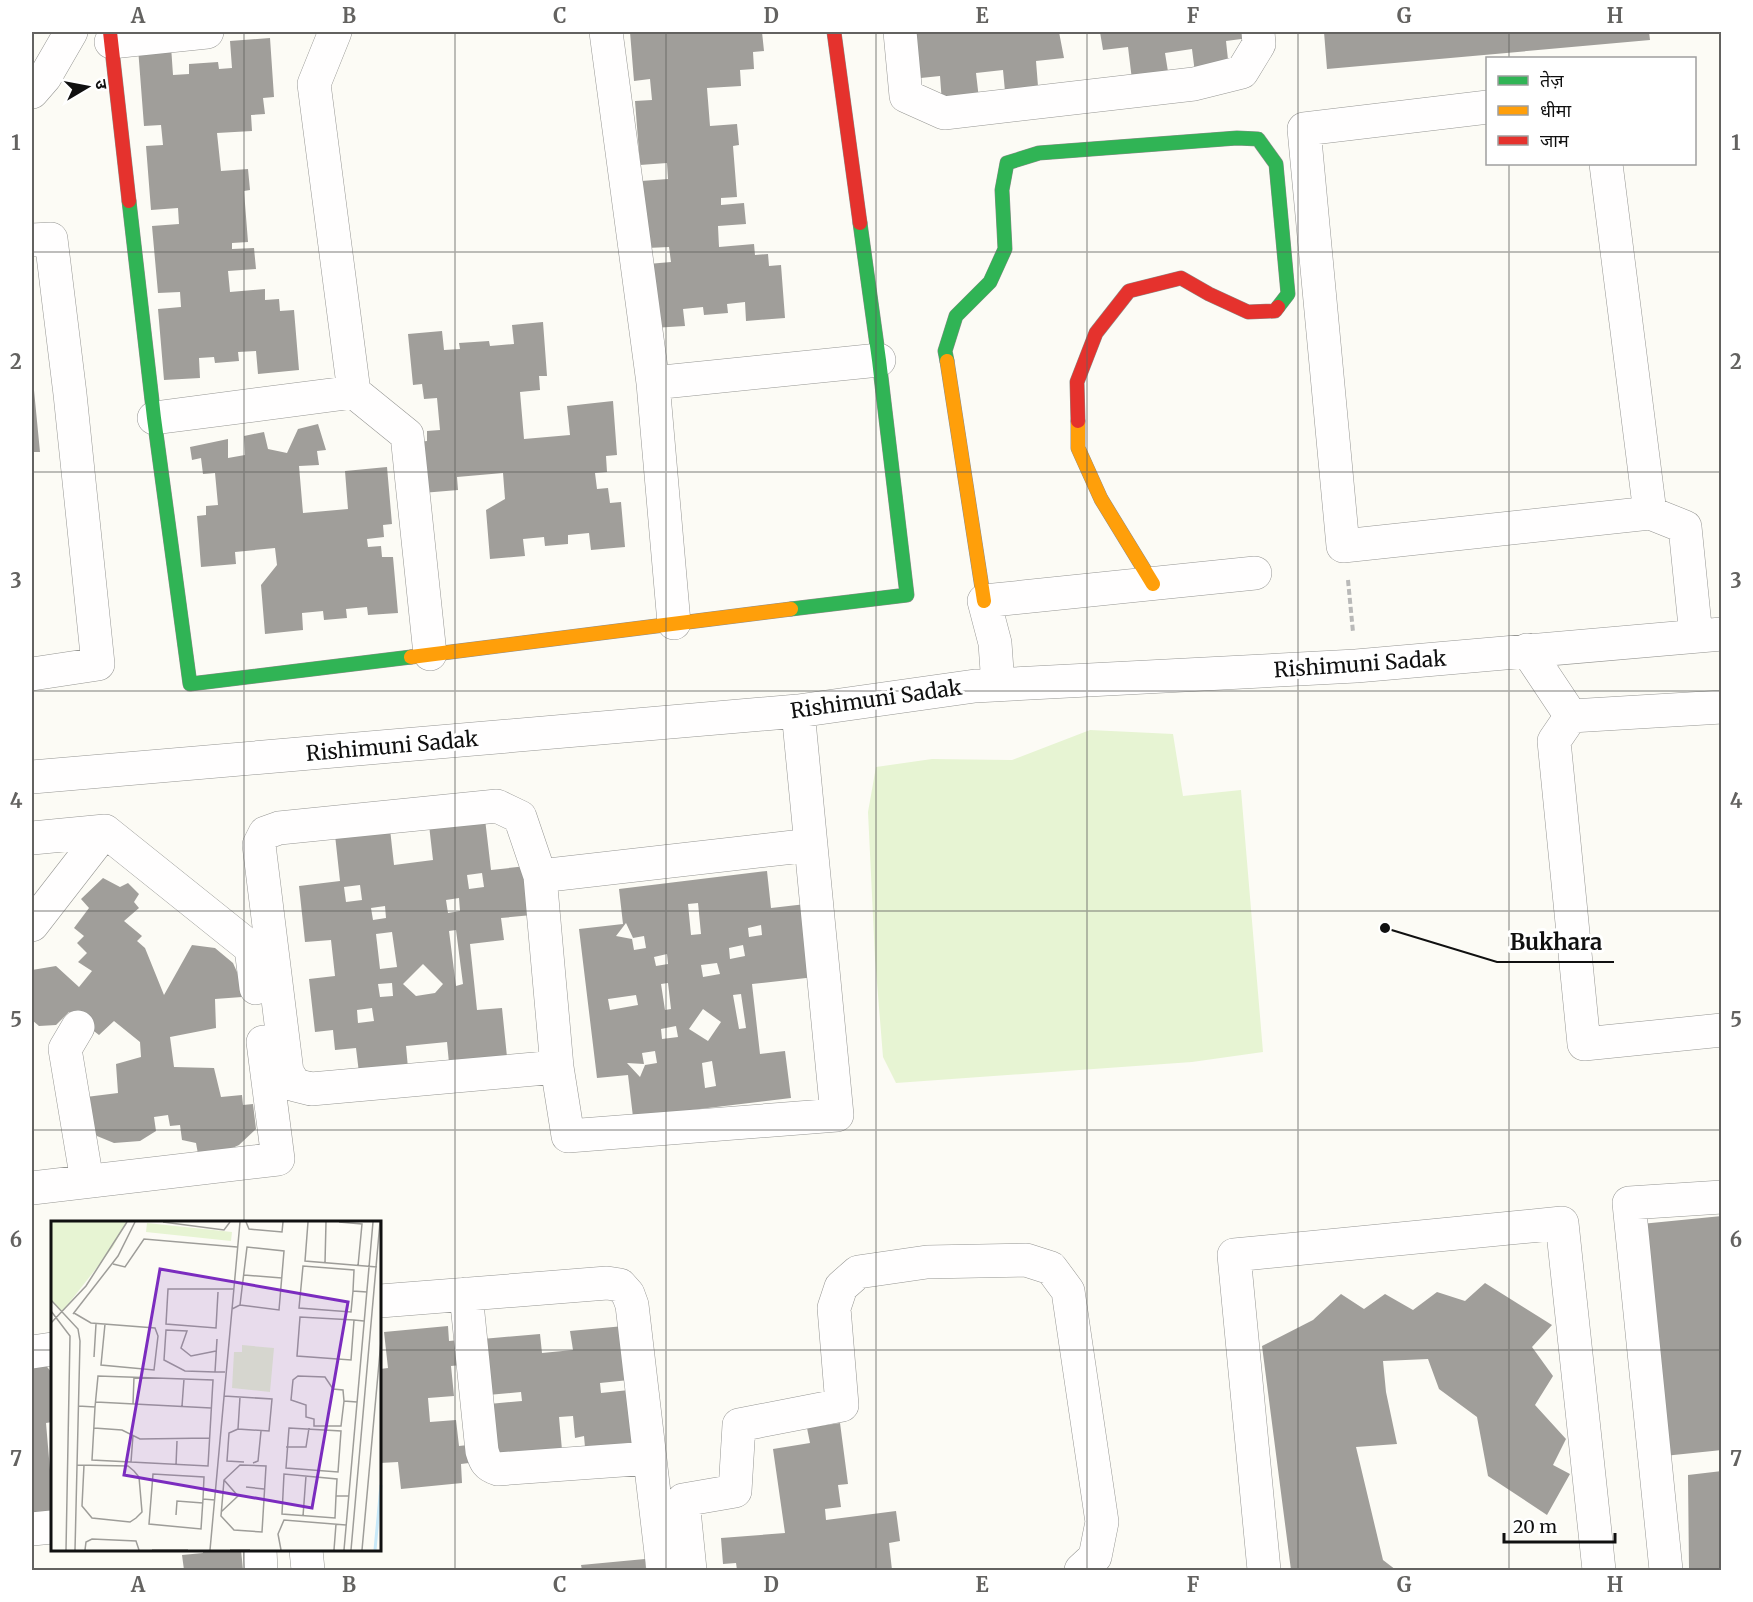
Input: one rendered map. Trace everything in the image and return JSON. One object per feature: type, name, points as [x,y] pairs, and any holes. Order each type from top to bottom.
[{"type":"street","points":[[32,92],[45,77],[71,32]]},
{"type":"street","points":[[207,32],[111,37],[154,418],[190,684],[907,595],[879,360],[834,32]]},
{"type":"street","points":[[335,32],[314,84],[354,392],[407,435],[430,654]]},
{"type":"street","points":[[606,32],[653,383],[674,623]]},
{"type":"street","points":[[900,32],[906,96],[944,113],[1194,84],[1242,72],[1259,44],[1258,32]]},
{"type":"street","points":[[1486,107],[1304,129],[1343,546],[1650,513],[1685,527],[1709,635]]},
{"type":"street","points":[[998,685],[994,643],[984,602],[945,351],[956,316],[990,282],[1005,249],[1002,190],[1007,163],[1038,153],[1237,138],[1258,139],[1276,164],[1288,294],[1275,311],[1248,312],[1181,278],[1129,291],[1096,333],[1077,382],[1078,448],[1101,499],[1153,584]]},
{"type":"street","points":[[1606,165],[1650,513]]},
{"type":"street","points":[[32,240],[51,238],[98,664],[32,674]]},
{"type":"street","points":[[653,383],[879,360]]},
{"type":"street","points":[[154,418],[354,392]]},
{"type":"street","points":[[984,602],[1255,573]]},
{"type":"street","name":"Rishimuni Sadak","points":[[32,777],[798,711],[975,686],[1356,666],[1709,635]]},
{"type":"street","points":[[1527,650],[1571,716]]},
{"type":"street","points":[[1571,716],[1722,707]]},
{"type":"street","points":[[557,1067],[311,1089],[295,1085],[287,1072],[258,845],[264,833],[279,828],[497,806],[520,817],[540,876],[557,1067],[568,1136],[837,1115],[798,711]]},
{"type":"street","points":[[1571,716],[1554,741],[1584,1044],[1722,1030]]},
{"type":"street","points":[[32,838],[105,831],[251,948],[278,1159],[32,1188]]},
{"type":"street","points":[[32,925],[105,831]]},
{"type":"street","points":[[540,876],[811,845]]},
{"type":"street","points":[[78,1027],[65,1049],[87,1181]]},
{"type":"street","points":[[1666,1570],[1629,1203],[1722,1197]]},
{"type":"street","points":[[1264,1570],[1234,1255],[1562,1223],[1599,1570]]},
{"type":"street","points":[[690,1570],[682,1500],[735,1491],[739,1425],[842,1405],[834,1308],[841,1287],[858,1272],[927,1262],[1026,1260],[1051,1268],[1068,1291],[1101,1522],[1095,1557],[1081,1570]]},
{"type":"street","points":[[381,1301],[607,1283],[620,1285],[628,1294],[632,1305],[663,1570]]},
{"type":"street","points":[[466,1294],[482,1451],[490,1467],[498,1469],[650,1458]]},
{"type":"street","points":[[32,1352],[51,1349]]},
{"type":"street","points":[[32,1529],[51,1527]]},
{"type":"street","points":[[260,1551],[261,1570]]},
{"type":"street","points":[[306,1551],[308,1570]]},
{"type":"green space","points":[[1090,730],[1173,734],[1183,796],[1241,790],[1263,1052],[1192,1062],[896,1083],[883,1057],[875,958],[868,812],[876,767],[932,759],[1012,760]]},
{"type":"building","points":[[630,32],[762,32],[764,51],[753,52],[754,69],[740,70],[741,86],[707,88],[710,126],[737,124],[739,145],[733,146],[737,197],[721,198],[721,205],[744,203],[746,224],[718,226],[719,247],[754,244],[755,255],[768,254],[769,266],[781,265],[785,318],[746,321],[745,302],[727,304],[728,313],[704,315],[703,307],[683,309],[685,326],[653,328],[648,264],[671,262],[669,247],[647,248],[641,181],[668,179],[667,163],[640,165],[635,101],[652,100],[650,79],[634,81]]},
{"type":"building","points":[[906,32],[1059,32],[1064,58],[1036,61],[1039,99],[1006,102],[1003,70],[976,73],[979,99],[942,103],[940,76],[911,79]]},
{"type":"building","points":[[1100,32],[1249,32],[1249,38],[1226,41],[1229,69],[1195,73],[1192,49],[1165,53],[1170,84],[1133,88],[1128,47],[1103,50]]},
{"type":"building","points":[[1324,32],[1649,32],[1650,40],[1327,69]]},
{"type":"building","points":[[270,38],[274,97],[263,98],[265,114],[251,115],[252,131],[217,133],[221,171],[248,169],[250,190],[244,191],[248,242],[232,243],[232,249],[254,248],[256,269],[228,271],[230,292],[265,289],[265,300],[279,299],[280,311],[294,310],[299,370],[258,374],[256,351],[238,352],[239,361],[215,363],[214,357],[199,358],[200,378],[164,380],[158,309],[181,307],[180,292],[158,293],[152,226],[179,224],[178,208],[151,210],[146,146],[163,145],[161,125],[144,126],[138,48],[171,46],[173,75],[189,74],[189,64],[218,62],[219,69],[232,68],[230,41]]},
{"type":"building","points":[[543,322],[547,376],[539,376],[540,390],[520,392],[524,439],[570,435],[567,406],[613,401],[617,455],[606,456],[607,472],[595,473],[597,489],[608,488],[610,503],[621,502],[625,547],[591,550],[589,533],[568,535],[568,544],[545,546],[544,537],[523,539],[525,556],[490,559],[486,510],[505,499],[503,473],[457,477],[458,490],[422,493],[418,442],[427,441],[427,431],[440,430],[437,398],[424,399],[422,384],[413,385],[408,334],[442,331],[444,350],[460,349],[459,343],[489,341],[490,346],[514,344],[512,325]]},
{"type":"building","points":[[33,380],[40,452],[32,452]]},
{"type":"building","points":[[318,424],[326,450],[317,451],[319,465],[299,466],[303,513],[348,509],[345,471],[387,467],[392,524],[383,525],[384,537],[367,539],[368,547],[381,546],[382,557],[393,557],[398,613],[368,615],[367,607],[346,609],[347,618],[324,620],[323,611],[302,613],[303,630],[265,634],[261,585],[277,565],[275,548],[235,552],[236,564],[201,567],[197,516],[206,515],[206,506],[218,505],[215,473],[203,474],[201,458],[192,460],[190,447],[228,439],[228,458],[245,455],[244,436],[264,432],[268,449],[287,453],[298,429]]},
{"type":"building","points":[[485,819],[491,870],[527,866],[532,915],[501,918],[504,940],[470,944],[477,1010],[502,1008],[507,1057],[449,1063],[447,1042],[406,1046],[408,1068],[359,1073],[356,1048],[335,1050],[333,1030],[315,1032],[309,979],[335,976],[331,940],[305,942],[299,886],[340,881],[335,835],[390,829],[394,865],[433,860],[429,825]],"holes":[[[482,873],[484,887],[469,889],[467,875]],[[360,885],[362,900],[346,902],[344,887]],[[459,898],[460,911],[448,913],[446,900]],[[385,906],[386,918],[373,920],[371,908]],[[456,930],[463,984],[456,986],[449,931]],[[392,932],[397,967],[380,969],[376,934]],[[423,964],[443,984],[435,993],[416,996],[403,984]],[[392,983],[393,996],[380,997],[378,984]],[[372,1008],[374,1021],[358,1023],[357,1010]]]},
{"type":"building","points":[[767,871],[771,908],[806,904],[815,977],[752,984],[760,1054],[785,1051],[791,1098],[633,1117],[628,1075],[597,1078],[579,929],[623,924],[619,889]],"holes":[[[698,903],[701,934],[691,935],[688,904]],[[626,923],[633,938],[644,936],[646,948],[634,950],[632,939],[616,936]],[[761,925],[762,935],[749,937],[748,928]],[[743,945],[745,956],[730,959],[729,948]],[[667,954],[668,964],[656,966],[654,957]],[[717,963],[720,974],[703,977],[701,965]],[[668,983],[671,1009],[665,1010],[661,984]],[[741,994],[746,1028],[739,1029],[733,995]],[[636,995],[638,1005],[610,1010],[608,999]],[[703,1009],[721,1022],[708,1041],[689,1029]],[[676,1026],[678,1037],[662,1039],[661,1029]],[[655,1051],[657,1063],[645,1065],[640,1077],[627,1063],[644,1064],[642,1053]],[[712,1061],[716,1086],[705,1088],[702,1063]]]},
{"type":"building","points":[[103,878],[120,887],[128,883],[139,894],[134,902],[139,908],[124,921],[142,936],[137,941],[145,948],[164,995],[192,945],[215,948],[233,963],[241,981],[242,997],[215,999],[216,1028],[170,1037],[174,1067],[214,1068],[221,1097],[242,1095],[243,1105],[253,1104],[256,1129],[239,1145],[224,1152],[198,1154],[196,1143],[182,1140],[180,1125],[170,1126],[168,1115],[154,1117],[156,1131],[140,1141],[114,1143],[97,1136],[84,1122],[78,1098],[118,1093],[116,1064],[141,1057],[140,1042],[114,1021],[99,1035],[69,1012],[56,1025],[39,1026],[32,1020],[32,970],[56,966],[79,987],[92,971],[78,962],[87,953],[77,943],[84,936],[74,928],[89,908],[81,899]]},
{"type":"building","points":[[1722,1216],[1722,1450],[1664,1456],[1641,1224]]},
{"type":"building","points":[[1485,1283],[1552,1325],[1532,1347],[1553,1376],[1535,1405],[1566,1439],[1553,1465],[1570,1474],[1547,1515],[1488,1476],[1477,1417],[1439,1389],[1428,1359],[1383,1361],[1386,1392],[1397,1444],[1356,1447],[1383,1560],[1396,1570],[1291,1570],[1262,1346],[1313,1320],[1341,1294],[1364,1309],[1385,1294],[1413,1310],[1437,1292],[1465,1301]]},
{"type":"building","points":[[448,1326],[449,1341],[459,1340],[461,1365],[451,1366],[454,1396],[428,1398],[430,1422],[456,1420],[459,1446],[468,1445],[469,1463],[461,1464],[462,1483],[401,1489],[398,1462],[381,1463],[381,1369],[388,1368],[384,1332]]},
{"type":"building","points":[[624,1326],[629,1380],[600,1383],[601,1393],[629,1390],[634,1443],[585,1447],[584,1436],[575,1438],[573,1416],[559,1417],[562,1450],[493,1456],[489,1404],[522,1401],[521,1392],[488,1395],[482,1339],[540,1334],[542,1353],[573,1350],[570,1331]]},
{"type":"building","points":[[32,1358],[40,1358],[51,1372],[51,1422],[46,1423],[51,1470],[51,1521],[32,1519]]},
{"type":"building","points":[[840,1423],[848,1484],[838,1485],[841,1507],[825,1509],[826,1520],[896,1511],[900,1541],[889,1543],[892,1570],[737,1570],[736,1563],[723,1564],[721,1538],[785,1533],[773,1449],[810,1443],[807,1428]]},
{"type":"building","points":[[1722,1471],[1722,1570],[1689,1570],[1688,1475]]},
{"type":"building","points":[[203,1551],[241,1551],[243,1570],[184,1570],[182,1555],[203,1553]]},
{"type":"building","points":[[645,1559],[646,1570],[582,1570],[581,1565]]},
{"type":"traffic: fast","points":[[947,361],[945,351],[956,316],[990,282],[1005,249],[1002,190],[1007,163],[1039,153],[1237,138],[1258,139],[1276,164],[1288,294],[1278,307]]},
{"type":"traffic: fast","points":[[129,201],[154,418],[190,684],[411,657]]},
{"type":"traffic: fast","points":[[791,609],[907,595],[860,223]]},
{"type":"traffic: slow","points":[[947,361],[984,601]]},
{"type":"traffic: slow","points":[[1078,421],[1078,448],[1101,499],[1153,584]]},
{"type":"traffic: slow","points":[[411,657],[791,609]]},
{"type":"traffic: jam","points":[[110,32],[129,201]]},
{"type":"traffic: jam","points":[[834,32],[860,223]]},
{"type":"traffic: jam","points":[[1078,421],[1077,382],[1096,333],[1129,291],[1181,278],[1248,312],[1275,311],[1278,307]]},
{"type":"place","name":"Bukhara","points":[[1385,928]]}]
